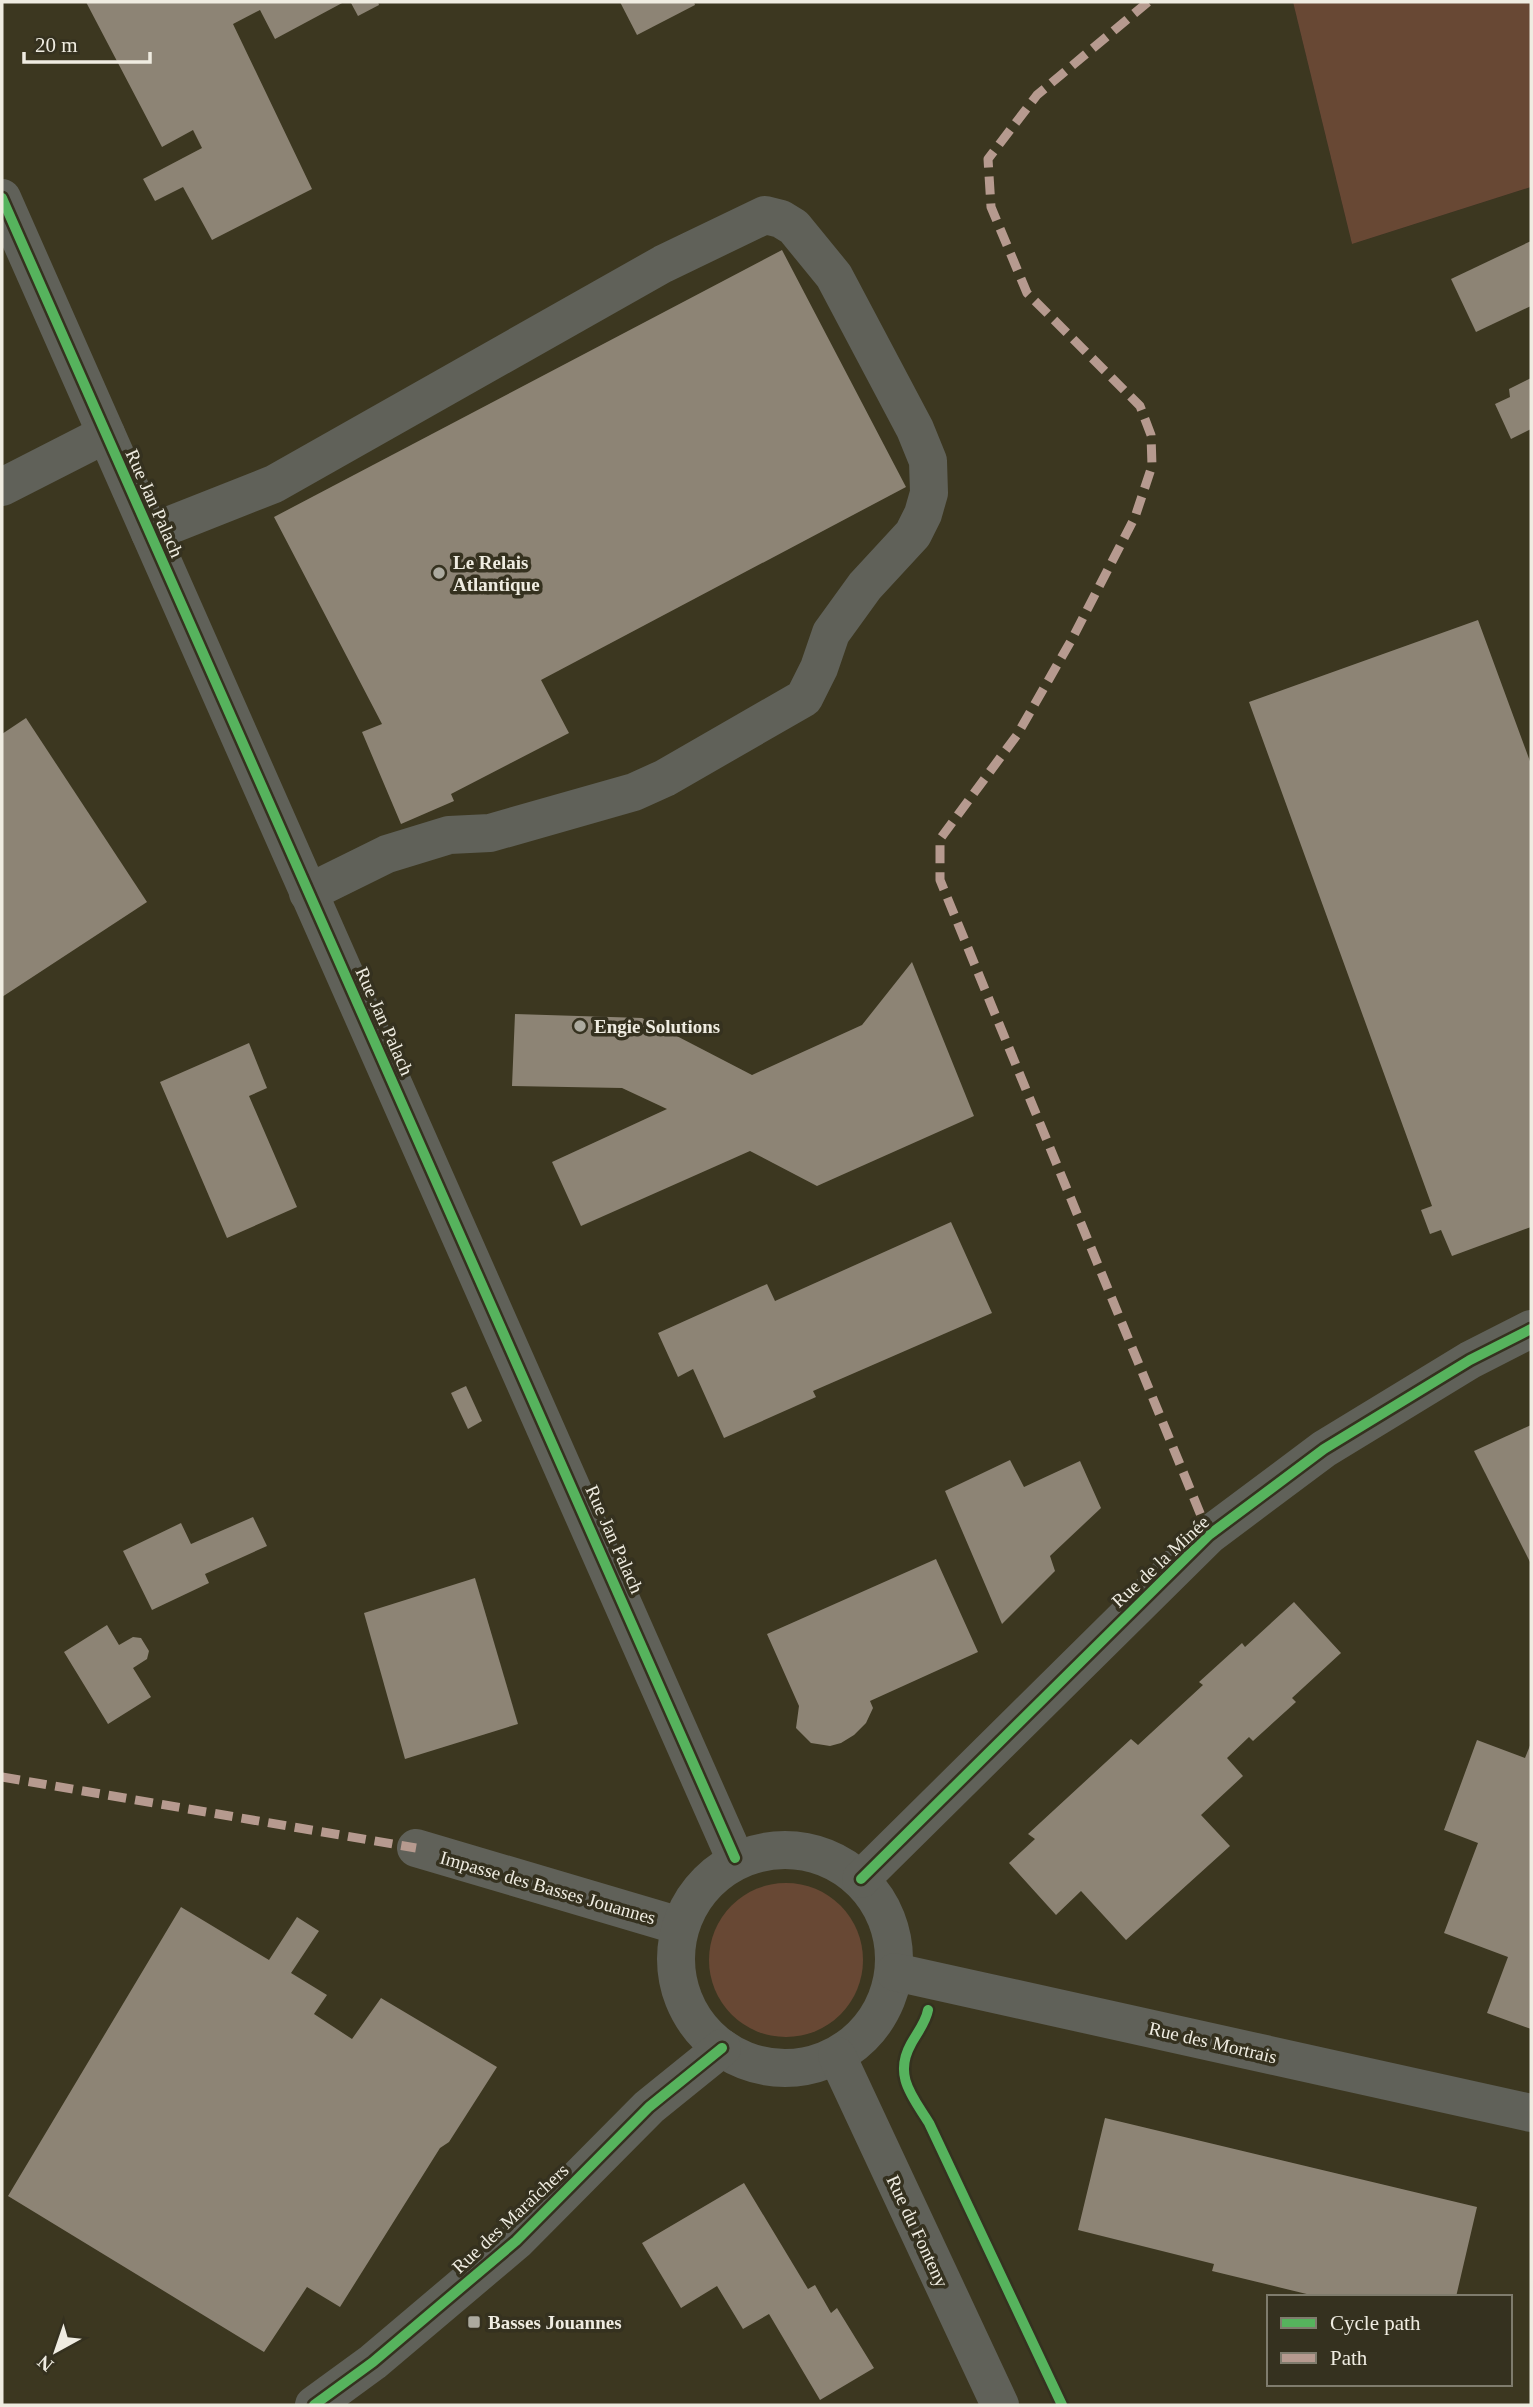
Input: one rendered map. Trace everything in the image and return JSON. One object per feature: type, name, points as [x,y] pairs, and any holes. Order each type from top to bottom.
[{"type":"street","name":"Rue Jan Palach","points":[[2,198],[736,1858]]},
{"type":"street","points":[[150,533],[274,484],[663,264],[765,215],[781,219],[794,227],[816,250],[834,276],[915,429],[928,461],[929,493],[923,514],[913,534],[865,586],[831,633],[819,668],[804,698],[665,778],[634,792],[491,833],[449,835],[387,855],[308,893]]},
{"type":"street","points":[[2,486],[106,434]]},
{"type":"street","name":"Rue de la Minée","points":[[861,1879],[1209,1535],[1324,1449],[1470,1360],[1531,1329]]},
{"type":"street","name":"Impasse des Basses Jouannes","points":[[416,1848],[680,1926]]},
{"type":"street","points":[[773,1849],[805,1850],[835,1861],[861,1879],[882,1906],[893,1938],[895,1972],[888,1998],[876,2021],[859,2041],[837,2056],[809,2066],[778,2068],[748,2062],[722,2048],[702,2029],[686,2007],[678,1980],[675,1953],[680,1926],[694,1897],[715,1874],[736,1858],[773,1849]]},
{"type":"street","name":"Rue des Mortrais","points":[[895,1972],[1531,2113]]},
{"type":"street","name":"Rue des Maraîchers","points":[[314,2405],[373,2362],[516,2241],[649,2107],[722,2048]]},
{"type":"street","name":"Rue du Fonteny","points":[[837,2056],[1000,2405]]},
{"type":"shaded area","points":[[2,2],[1293,2],[1352,244],[1531,187],[1531,2405],[2,2405]]},
{"type":"shaded area","points":[[1293,2],[1531,2],[1531,187],[1352,244]]},
{"type":"shaded area","points":[[786,1883],[815,1889],[840,1906],[857,1931],[863,1960],[857,1989],[840,2014],[815,2031],[786,2037],[757,2031],[732,2014],[715,1989],[709,1960],[715,1931],[732,1906],[757,1889]]},
{"type":"building","points":[[86,2],[344,2],[275,39],[260,10],[233,24],[312,189],[212,240],[183,187],[155,201],[143,179],[202,148],[193,130],[162,147]]},
{"type":"building","points":[[378,2],[379,5],[358,16],[351,3]]},
{"type":"building","points":[[620,2],[694,2],[695,5],[637,35]]},
{"type":"building","points":[[1531,241],[1531,306],[1476,332],[1451,279]]},
{"type":"building","points":[[782,250],[906,487],[541,680],[569,733],[451,794],[454,801],[401,824],[362,732],[382,724],[274,517]]},
{"type":"building","points":[[1531,378],[1531,429],[1511,439],[1495,404],[1510,397],[1509,389]]},
{"type":"building","points":[[1478,620],[1531,764],[1531,1227],[1452,1256],[1441,1230],[1430,1234],[1421,1210],[1432,1206],[1249,702]]},
{"type":"building","points":[[26,718],[147,902],[2,997],[2,734]]},
{"type":"building","points":[[912,962],[974,1116],[817,1186],[750,1151],[581,1226],[552,1162],[667,1109],[622,1088],[512,1086],[515,1014],[642,1018],[752,1075],[862,1025]]},
{"type":"building","points":[[249,1043],[267,1088],[249,1096],[297,1207],[227,1238],[160,1082]]},
{"type":"building","points":[[951,1222],[992,1313],[813,1391],[816,1397],[724,1438],[693,1369],[678,1377],[658,1333],[767,1284],[775,1301]]},
{"type":"building","points":[[466,1386],[482,1421],[468,1429],[451,1393]]},
{"type":"building","points":[[1531,1425],[1531,1564],[1474,1451]]},
{"type":"building","points":[[1010,1460],[1024,1487],[1080,1461],[1101,1508],[1050,1556],[1055,1571],[1002,1624],[945,1491]]},
{"type":"building","points":[[253,1517],[267,1546],[205,1574],[209,1583],[152,1610],[123,1551],[181,1523],[191,1544]]},
{"type":"building","points":[[936,1559],[978,1652],[870,1701],[873,1708],[866,1723],[841,1743],[830,1746],[811,1743],[796,1728],[799,1706],[767,1634]]},
{"type":"building","points":[[475,1578],[518,1724],[405,1759],[364,1613]]},
{"type":"building","points":[[1294,1602],[1341,1653],[1292,1698],[1296,1702],[1253,1741],[1249,1737],[1227,1758],[1243,1776],[1201,1815],[1230,1846],[1126,1940],[1081,1891],[1056,1915],[1009,1863],[1035,1839],[1028,1834],[1131,1739],[1138,1745],[1203,1685],[1199,1682],[1242,1643],[1245,1647]]},
{"type":"building","points":[[107,1625],[119,1645],[133,1637],[141,1638],[149,1651],[147,1659],[133,1668],[151,1697],[108,1724],[64,1652]]},
{"type":"building","points":[[1477,1740],[1525,1758],[1531,1743],[1531,2029],[1487,2013],[1508,1957],[1444,1933],[1478,1843],[1444,1830]]},
{"type":"building","points":[[181,1907],[269,1960],[297,1917],[319,1931],[291,1973],[327,1995],[314,2014],[352,2039],[381,1998],[497,2067],[449,2142],[440,2148],[340,2307],[307,2287],[264,2352],[8,2196]]},
{"type":"building","points":[[1105,2118],[1477,2207],[1456,2295],[1311,2295],[1212,2271],[1214,2264],[1078,2230]]},
{"type":"building","points":[[744,2183],[808,2289],[815,2285],[831,2313],[837,2308],[874,2368],[820,2400],[769,2314],[743,2329],[717,2286],[681,2308],[642,2243]]},
{"type":"marked path","points":[[1148,2],[1037,95],[988,159],[991,207],[1027,293],[1140,406],[1151,435],[1152,466],[1135,517],[1072,639],[1017,735],[940,839],[940,880],[1209,1535]]},
{"type":"marked path","points":[[2,1777],[416,1848]]},
{"type":"cycle path","points":[[2,198],[735,1858]]},
{"type":"cycle path","points":[[861,1879],[1209,1535],[1324,1449],[1470,1360],[1531,1329]]},
{"type":"cycle path","points":[[928,2010],[906,2056],[904,2066],[907,2086],[929,2123],[1062,2405]]},
{"type":"cycle path","points":[[314,2405],[373,2362],[516,2241],[649,2107],[722,2048]]},
{"type":"place","name":"Le Relais Atlantique","points":[[439,573]]},
{"type":"place","name":"Engie Solutions","points":[[580,1026]]},
{"type":"place","name":"Basses Jouannes","points":[[474,2322]]}]
